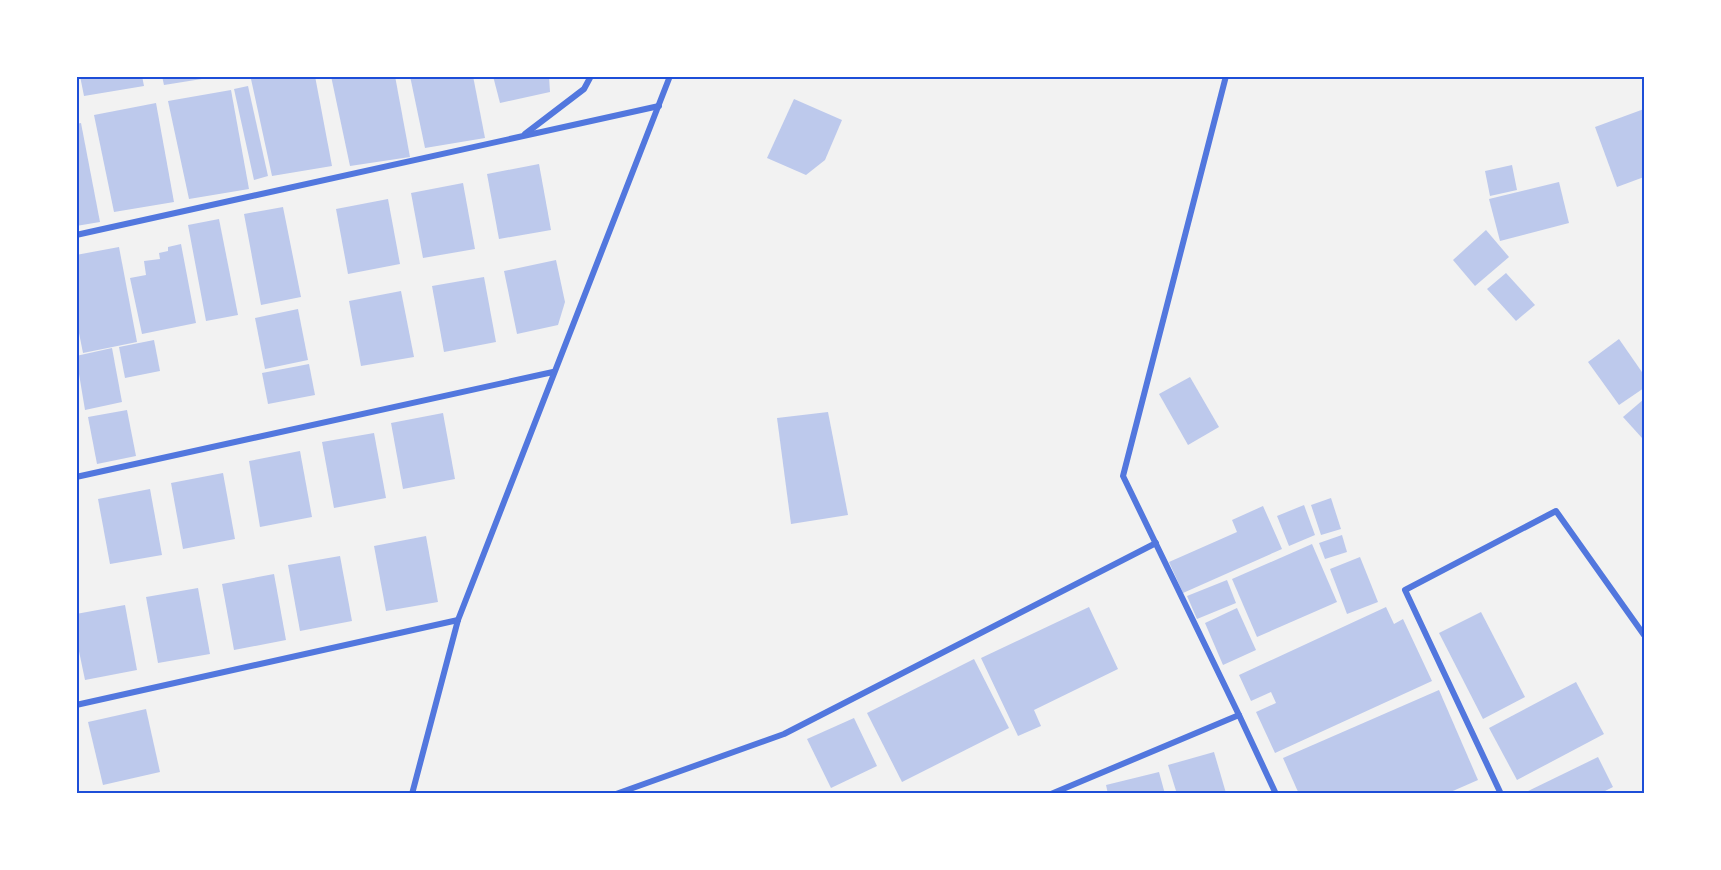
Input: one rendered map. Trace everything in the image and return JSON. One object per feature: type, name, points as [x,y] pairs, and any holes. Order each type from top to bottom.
[{"type":"street","points":[[522,136],[585,89],[591,76]]},
{"type":"street","points":[[412,794],[458,620],[670,76]]},
{"type":"street","points":[[1226,76],[1123,476],[1276,794]]},
{"type":"street","points":[[76,234],[659,106]]},
{"type":"street","points":[[76,477],[553,372]]},
{"type":"street","points":[[1501,794],[1406,591],[1556,511],[1644,635]]},
{"type":"street","points":[[616,794],[784,734],[1156,543]]},
{"type":"street","points":[[76,705],[458,620]]},
{"type":"street","points":[[1051,794],[1239,715]]},
{"type":"building","points":[[80,76],[142,76],[144,86],[84,96]]},
{"type":"building","points":[[162,76],[208,76],[208,78],[164,85]]},
{"type":"building","points":[[264,76],[315,76],[332,166],[272,176],[251,79]]},
{"type":"building","points":[[331,76],[395,76],[410,157],[350,166]]},
{"type":"building","points":[[410,76],[473,76],[485,138],[425,148]]},
{"type":"building","points":[[493,76],[549,76],[550,92],[500,103]]},
{"type":"building","points":[[248,86],[268,176],[254,180],[234,89]]},
{"type":"building","points":[[231,90],[249,189],[189,199],[168,101]]},
{"type":"building","points":[[794,99],[842,120],[825,160],[806,175],[767,158]]},
{"type":"building","points":[[156,103],[174,202],[114,212],[94,115]]},
{"type":"building","points":[[1644,109],[1644,177],[1617,187],[1595,127]]},
{"type":"building","points":[[81,123],[100,222],[76,226],[76,124]]},
{"type":"building","points":[[539,164],[551,230],[499,239],[487,174]]},
{"type":"building","points":[[1512,165],[1517,190],[1490,196],[1485,171]]},
{"type":"building","points":[[1559,182],[1569,223],[1500,241],[1489,199]]},
{"type":"building","points":[[463,183],[475,249],[423,258],[411,193]]},
{"type":"building","points":[[388,199],[400,264],[348,274],[336,209]]},
{"type":"building","points":[[283,207],[301,297],[261,305],[244,214]]},
{"type":"building","points":[[219,219],[238,315],[206,321],[188,225]]},
{"type":"building","points":[[1486,230],[1509,257],[1475,286],[1453,260]]},
{"type":"building","points":[[181,244],[196,323],[142,334],[130,278],[146,275],[144,261],[160,259],[159,253],[168,251],[168,247]]},
{"type":"building","points":[[119,247],[137,342],[83,353],[76,318],[76,255]]},
{"type":"building","points":[[556,260],[565,302],[558,325],[517,334],[504,271]]},
{"type":"building","points":[[1506,273],[1535,305],[1516,321],[1487,289]]},
{"type":"building","points":[[484,277],[496,342],[444,352],[432,286]]},
{"type":"building","points":[[401,291],[414,357],[361,366],[349,301]]},
{"type":"building","points":[[298,309],[308,360],[265,369],[255,318]]},
{"type":"building","points":[[1619,339],[1644,375],[1644,388],[1619,405],[1588,362]]},
{"type":"building","points":[[154,340],[160,371],[125,378],[119,347]]},
{"type":"building","points":[[112,348],[122,402],[85,410],[76,356]]},
{"type":"building","points":[[309,364],[315,395],[268,404],[262,373]]},
{"type":"building","points":[[1190,377],[1219,427],[1188,445],[1159,394]]},
{"type":"building","points":[[1644,399],[1644,435],[1642,438],[1623,417]]},
{"type":"building","points":[[127,410],[136,456],[97,464],[88,417]]},
{"type":"building","points":[[828,412],[848,515],[791,524],[777,418]]},
{"type":"building","points":[[443,413],[455,479],[403,489],[391,423]]},
{"type":"building","points":[[374,433],[386,498],[334,508],[322,442]]},
{"type":"building","points":[[300,451],[312,517],[260,527],[249,461]]},
{"type":"building","points":[[223,473],[235,539],[183,549],[171,483]]},
{"type":"building","points":[[150,489],[162,555],[110,564],[98,499]]},
{"type":"building","points":[[1331,498],[1341,529],[1321,535],[1311,505]]},
{"type":"building","points":[[1304,505],[1315,535],[1289,546],[1277,516]]},
{"type":"building","points":[[1263,506],[1282,549],[1183,593],[1169,562],[1237,532],[1232,520]]},
{"type":"building","points":[[1342,535],[1347,552],[1325,559],[1319,543]]},
{"type":"building","points":[[426,536],[438,602],[386,611],[374,546]]},
{"type":"building","points":[[1312,544],[1337,602],[1257,637],[1232,579]]},
{"type":"building","points":[[340,556],[352,621],[300,631],[288,565]]},
{"type":"building","points":[[1360,557],[1378,602],[1347,614],[1330,569]]},
{"type":"building","points":[[274,574],[286,640],[234,650],[222,584]]},
{"type":"building","points":[[1227,580],[1236,603],[1197,619],[1187,596]]},
{"type":"building","points":[[198,588],[210,654],[158,663],[146,597]]},
{"type":"building","points":[[125,605],[137,670],[85,680],[76,637],[76,614]]},
{"type":"building","points":[[1089,607],[1118,669],[1034,710],[1041,726],[1018,736],[981,658]]},
{"type":"building","points":[[1386,607],[1394,624],[1403,619],[1432,681],[1275,753],[1256,712],[1276,703],[1271,692],[1251,701],[1239,675]]},
{"type":"building","points":[[1237,608],[1256,650],[1223,665],[1205,623]]},
{"type":"building","points":[[1481,612],[1525,697],[1483,719],[1439,633]]},
{"type":"building","points":[[974,659],[1009,728],[902,782],[867,713]]},
{"type":"building","points":[[1576,682],[1604,734],[1517,780],[1489,728]]},
{"type":"building","points":[[1439,690],[1478,780],[1446,794],[1299,794],[1283,758]]},
{"type":"building","points":[[146,709],[160,772],[103,785],[88,722]]},
{"type":"building","points":[[854,718],[877,766],[831,788],[807,739]]},
{"type":"building","points":[[1214,752],[1226,793],[1177,794],[1168,765]]},
{"type":"building","points":[[1598,757],[1613,787],[1599,794],[1522,794]]},
{"type":"building","points":[[1159,772],[1165,794],[1108,794],[1106,785]]}]
